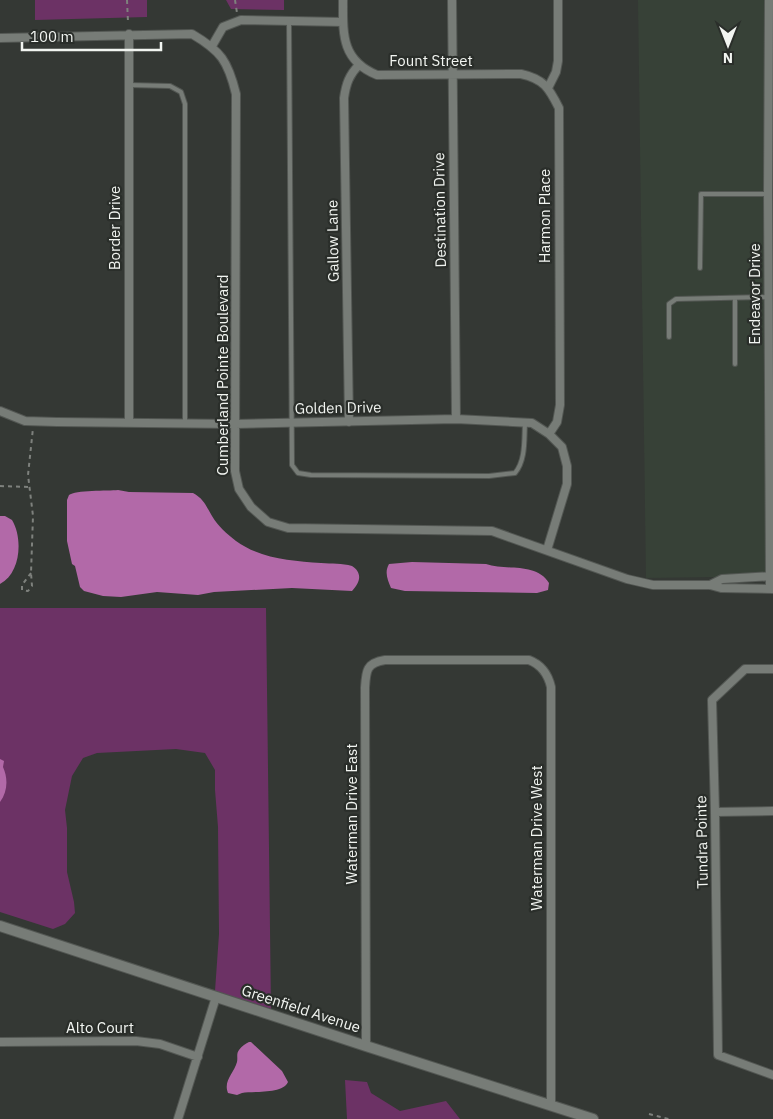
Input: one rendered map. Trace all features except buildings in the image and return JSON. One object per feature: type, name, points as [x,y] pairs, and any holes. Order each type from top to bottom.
[{"type":"main road","name":"Greenfield Avenue","points":[[0,926],[593,1119]]},
{"type":"street","points":[[343,0],[344,36],[348,51],[359,65]]},
{"type":"street","name":"Destination Drive","points":[[452,0],[456,419]]},
{"type":"street","points":[[548,88],[556,72],[558,61],[558,0]]},
{"type":"street","name":"Endeavor Drive","points":[[769,0],[771,21],[771,131],[768,194],[768,298],[771,318],[771,589]]},
{"type":"street","points":[[212,46],[223,27],[241,20],[343,22]]},
{"type":"street","name":"Border Drive","points":[[129,34],[129,422]]},
{"type":"street","name":"Cumberland Pointe Boulevard","points":[[0,38],[192,34],[212,46],[231,72],[236,94],[235,471],[239,489],[251,507],[268,522],[288,528],[492,531],[627,580],[641,583],[771,589]]},
{"type":"street","name":"Fount Street","points":[[359,65],[377,75],[521,74],[531,76],[548,88]]},
{"type":"street","name":"Gallow Lane","points":[[349,422],[344,98],[347,81],[351,73],[359,65]]},
{"type":"street","name":"Harmon Place","points":[[548,88],[559,108],[560,405],[557,422],[549,434]]},
{"type":"street","name":"Golden Drive","points":[[0,411],[25,421],[235,424],[456,419],[532,423],[549,434],[562,447],[567,466],[567,484],[546,550]]},
{"type":"street","name":"Cumberland Pointe Boulevard","points":[[710,585],[722,579],[772,576]]},
{"type":"street","name":"Waterman Drive East","points":[[366,1046],[366,673],[372,664],[385,660],[450,660]]},
{"type":"street","name":"Waterman Drive West","points":[[450,660],[529,660],[541,667],[549,679],[551,687],[551,1105]]},
{"type":"street","name":"Tundra Pointe","points":[[773,670],[745,670],[712,700],[716,812],[718,1056],[773,1075]]},
{"type":"street","points":[[716,812],[773,811]]},
{"type":"street","points":[[178,1119],[216,997]]},
{"type":"street","name":"Alto Court","points":[[0,1042],[136,1041],[160,1044],[198,1056]]},
{"type":"lane","points":[[289,21],[292,465],[298,472],[312,475],[489,476],[515,472],[519,468],[523,454],[524,423]]},
{"type":"lane","points":[[129,86],[170,86],[181,92],[185,104],[185,423]]},
{"type":"lane","points":[[700,268],[701,194],[768,194]]},
{"type":"lane","points":[[735,298],[735,364]]},
{"type":"lane","points":[[669,337],[669,304],[676,299],[768,298]]},
{"type":"path","points":[[127,0],[128,22]]},
{"type":"path","points":[[234,0],[237,13]]},
{"type":"path","points":[[31,573],[22,585],[22,590],[28,591],[32,586],[33,516],[28,467],[34,421]]},
{"type":"path","points":[[0,486],[29,487]]},
{"type":"path","points":[[649,1114],[669,1119]]},
{"type":"shaded area","points":[[35,0],[147,0],[147,17],[35,20]]},
{"type":"shaded area","points":[[226,0],[284,0],[284,10],[231,9]]},
{"type":"shaded area","points":[[638,0],[773,0],[773,576],[646,578]]},
{"type":"shaded area","points":[[118,490],[129,492],[193,493],[202,500],[214,520],[223,530],[246,547],[277,558],[352,566],[359,575],[357,585],[352,591],[292,588],[214,592],[198,595],[157,592],[121,597],[103,596],[84,591],[80,587],[75,566],[72,564],[67,541],[67,500],[72,493]]},
{"type":"shaded area","points":[[0,516],[5,516],[12,520],[16,527],[19,545],[16,564],[7,579],[0,584]]},
{"type":"shaded area","points":[[412,562],[486,564],[520,568],[543,576],[549,583],[548,590],[537,593],[405,591],[391,588],[387,573],[389,564]]},
{"type":"shaded area","points":[[0,608],[266,608],[271,1009],[215,991],[219,934],[218,827],[215,770],[205,753],[176,749],[97,753],[83,758],[72,776],[65,810],[67,872],[75,913],[65,924],[53,929],[0,912]]},
{"type":"shaded area","points":[[0,759],[4,761],[3,767],[6,784],[5,793],[0,802]]},
{"type":"shaded area","points":[[249,1042],[282,1071],[288,1082],[285,1086],[274,1090],[237,1095],[228,1093],[227,1085],[229,1077],[236,1066],[238,1051]]},
{"type":"shaded area","points":[[345,1080],[367,1082],[371,1093],[400,1111],[446,1101],[460,1119],[347,1119]]}]
